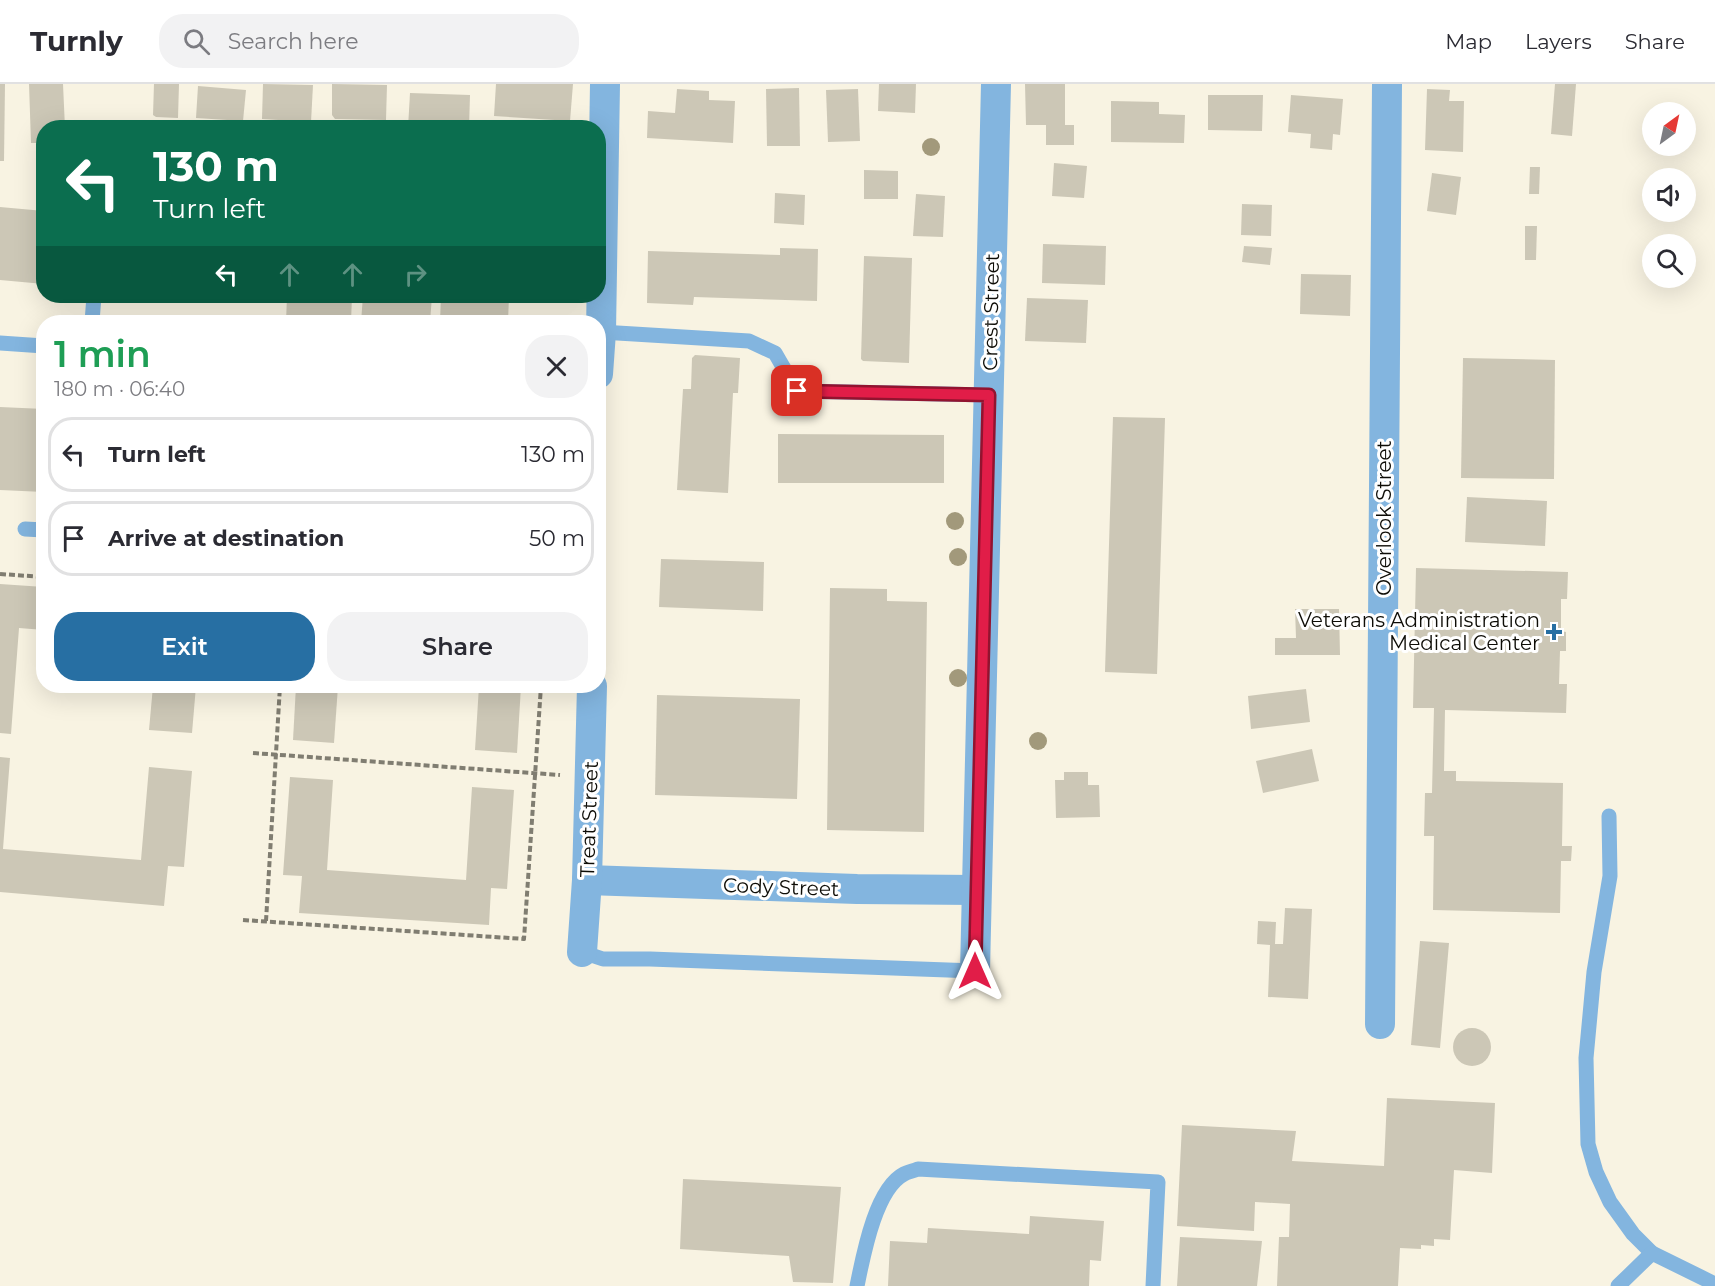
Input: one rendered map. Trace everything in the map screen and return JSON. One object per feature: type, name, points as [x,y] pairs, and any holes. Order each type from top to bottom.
[{"type":"street","points":[[604,120],[605,84]]},
{"type":"street","name":"Crest Street","points":[[975,971],[996,84]]},
{"type":"street","name":"Overlook Street","points":[[1380,1024],[1387,84]]},
{"type":"street","name":"Treat Street","points":[[582,952],[587,880],[592,693]]},
{"type":"street","name":"Cody Street","points":[[587,880],[857,889],[976,890]]},
{"type":"lane","points":[[606,332],[750,341],[775,353],[797,391],[989,395]]},
{"type":"lane","points":[[0,343],[36,345]]},
{"type":"lane","points":[[25,529],[36,530]]},
{"type":"lane","points":[[1609,816],[1610,876],[1594,972],[1587,1058],[1588,1144],[1596,1172],[1610,1202],[1633,1234],[1652,1253],[1715,1284]]},
{"type":"lane","points":[[582,952],[603,959],[975,971]]},
{"type":"lane","points":[[857,1286],[870,1230],[890,1188],[902,1174],[927,1169],[1158,1182],[1153,1286]]},
{"type":"lane","points":[[1618,1286],[1652,1253]]},
{"type":"path","points":[[0,574],[36,576]]},
{"type":"path","points":[[266,921],[280,693]]},
{"type":"path","points":[[243,920],[524,939],[541,693]]},
{"type":"path","points":[[253,753],[570,776]]},
{"type":"building","points":[[0,84],[5,84],[4,161],[0,161]]},
{"type":"building","points":[[29,84],[63,84],[65,120],[36,120],[36,143],[31,143]]},
{"type":"building","points":[[154,84],[179,84],[178,118],[153,115]]},
{"type":"building","points":[[263,84],[313,85],[311,120],[262,119]]},
{"type":"building","points":[[332,84],[387,85],[386,120],[335,119],[332,115]]},
{"type":"building","points":[[496,84],[573,84],[570,120],[494,116]]},
{"type":"building","points":[[879,84],[916,84],[915,113],[878,111]]},
{"type":"building","points":[[1025,84],[1065,84],[1065,125],[1074,125],[1074,145],[1046,145],[1046,125],[1026,125]]},
{"type":"building","points":[[1555,84],[1576,84],[1572,136],[1551,134]]},
{"type":"building","points":[[198,86],[246,90],[243,120],[196,118]]},
{"type":"building","points":[[799,88],[800,146],[767,146],[766,89]]},
{"type":"building","points":[[677,89],[709,91],[709,100],[735,101],[733,143],[647,138],[648,111],[675,113]]},
{"type":"building","points":[[858,89],[860,141],[828,142],[826,90]]},
{"type":"building","points":[[1427,89],[1450,90],[1449,101],[1464,101],[1463,152],[1425,150]]},
{"type":"building","points":[[410,93],[470,95],[469,120],[408,120]]},
{"type":"building","points":[[1208,95],[1263,95],[1262,131],[1208,130]]},
{"type":"building","points":[[1291,95],[1343,99],[1340,135],[1333,134],[1332,150],[1310,148],[1311,134],[1288,132]]},
{"type":"building","points":[[1111,101],[1159,102],[1159,114],[1185,115],[1184,143],[1111,142]]},
{"type":"building","points":[[1054,163],[1087,166],[1084,198],[1052,196]]},
{"type":"building","points":[[1530,167],[1540,167],[1539,194],[1529,194]]},
{"type":"building","points":[[864,170],[898,171],[898,199],[864,199]]},
{"type":"building","points":[[1432,173],[1461,177],[1456,215],[1427,211]]},
{"type":"building","points":[[775,193],[805,195],[804,225],[774,223]]},
{"type":"building","points":[[916,194],[945,196],[943,237],[913,236]]},
{"type":"building","points":[[1242,204],[1272,205],[1271,236],[1241,235]]},
{"type":"building","points":[[0,207],[36,210],[36,283],[0,280]]},
{"type":"building","points":[[1525,226],[1537,226],[1536,260],[1525,260]]},
{"type":"building","points":[[1043,244],[1106,246],[1105,285],[1042,283]]},
{"type":"building","points":[[1244,246],[1272,248],[1270,265],[1242,262]]},
{"type":"building","points":[[780,248],[818,249],[817,301],[694,297],[693,305],[647,303],[648,251],[780,255]]},
{"type":"building","points":[[864,256],[912,258],[909,363],[863,361],[861,359]]},
{"type":"building","points":[[1301,274],[1351,275],[1350,316],[1300,314]]},
{"type":"building","points":[[1027,298],[1088,300],[1086,343],[1025,341]]},
{"type":"building","points":[[287,303],[352,303],[351,315],[286,315]]},
{"type":"building","points":[[362,303],[431,303],[431,315],[362,315]]},
{"type":"building","points":[[441,303],[509,303],[508,315],[440,315]]},
{"type":"building","points":[[695,355],[740,358],[738,393],[733,393],[728,493],[677,490],[683,389],[691,389],[692,358]]},
{"type":"building","points":[[1463,358],[1555,360],[1554,479],[1461,478]]},
{"type":"building","points":[[0,407],[36,409],[36,492],[0,490]]},
{"type":"building","points":[[1113,417],[1165,418],[1157,674],[1105,672]]},
{"type":"building","points":[[778,434],[944,435],[944,483],[778,483]]},
{"type":"building","points":[[1467,497],[1547,501],[1545,546],[1465,542]]},
{"type":"building","points":[[661,559],[764,562],[763,611],[659,607]]},
{"type":"building","points":[[1416,568],[1568,572],[1567,599],[1561,599],[1561,631],[1566,632],[1566,651],[1560,651],[1559,684],[1567,684],[1566,713],[1445,710],[1444,771],[1456,771],[1456,781],[1563,783],[1562,846],[1572,846],[1571,861],[1561,861],[1560,913],[1433,910],[1434,836],[1424,836],[1425,793],[1432,793],[1434,708],[1413,708]]},
{"type":"building","points":[[0,584],[36,586],[36,629],[19,628],[11,734],[0,733]]},
{"type":"building","points":[[830,588],[887,589],[887,601],[927,602],[924,832],[827,830]]},
{"type":"building","points":[[1295,609],[1339,609],[1340,655],[1275,655],[1275,638],[1296,638]]},
{"type":"building","points":[[1306,689],[1310,722],[1251,729],[1248,696]]},
{"type":"building","points":[[152,693],[195,693],[192,733],[149,730]]},
{"type":"building","points":[[296,693],[338,693],[334,743],[293,740]]},
{"type":"building","points":[[479,693],[521,693],[517,753],[475,750]]},
{"type":"building","points":[[657,695],[800,699],[797,799],[655,795]]},
{"type":"building","points":[[1312,749],[1319,781],[1263,793],[1256,761]]},
{"type":"building","points":[[0,757],[10,758],[3,849],[141,860],[149,767],[192,771],[184,867],[168,866],[164,906],[0,892]]},
{"type":"building","points":[[1064,772],[1088,772],[1088,785],[1099,785],[1100,817],[1056,818],[1055,780],[1064,780]]},
{"type":"building","points":[[290,777],[333,780],[327,870],[466,880],[472,787],[514,790],[507,889],[491,888],[489,925],[299,913],[302,876],[283,875]]},
{"type":"building","points":[[1285,908],[1312,909],[1308,999],[1268,997],[1270,945],[1257,944],[1258,921],[1276,922],[1275,944],[1283,944]]},
{"type":"building","points":[[1420,941],[1449,943],[1440,1048],[1411,1045]]},
{"type":"building","points":[[1472,1028],[1486,1033],[1491,1047],[1486,1061],[1472,1066],[1458,1061],[1453,1047],[1458,1033]]},
{"type":"building","points":[[1387,1098],[1495,1103],[1492,1173],[1454,1170],[1450,1240],[1434,1239],[1434,1246],[1421,1245],[1421,1249],[1400,1248],[1398,1286],[1277,1286],[1279,1237],[1289,1237],[1290,1204],[1255,1202],[1254,1231],[1177,1226],[1182,1125],[1296,1131],[1292,1161],[1384,1166]]},
{"type":"building","points":[[683,1179],[841,1187],[833,1283],[793,1282],[789,1256],[680,1249]]},
{"type":"building","points":[[1030,1216],[1104,1221],[1101,1261],[1090,1260],[1089,1286],[888,1286],[890,1241],[927,1243],[928,1228],[1029,1234]]},
{"type":"building","points":[[1180,1237],[1262,1241],[1257,1286],[1177,1286]]},
{"type":"place","name":"Veterans Administration Medical Center","points":[[1554,632]]},
{"type":"route","points":[[797,391],[989,395],[975,971]]}]
